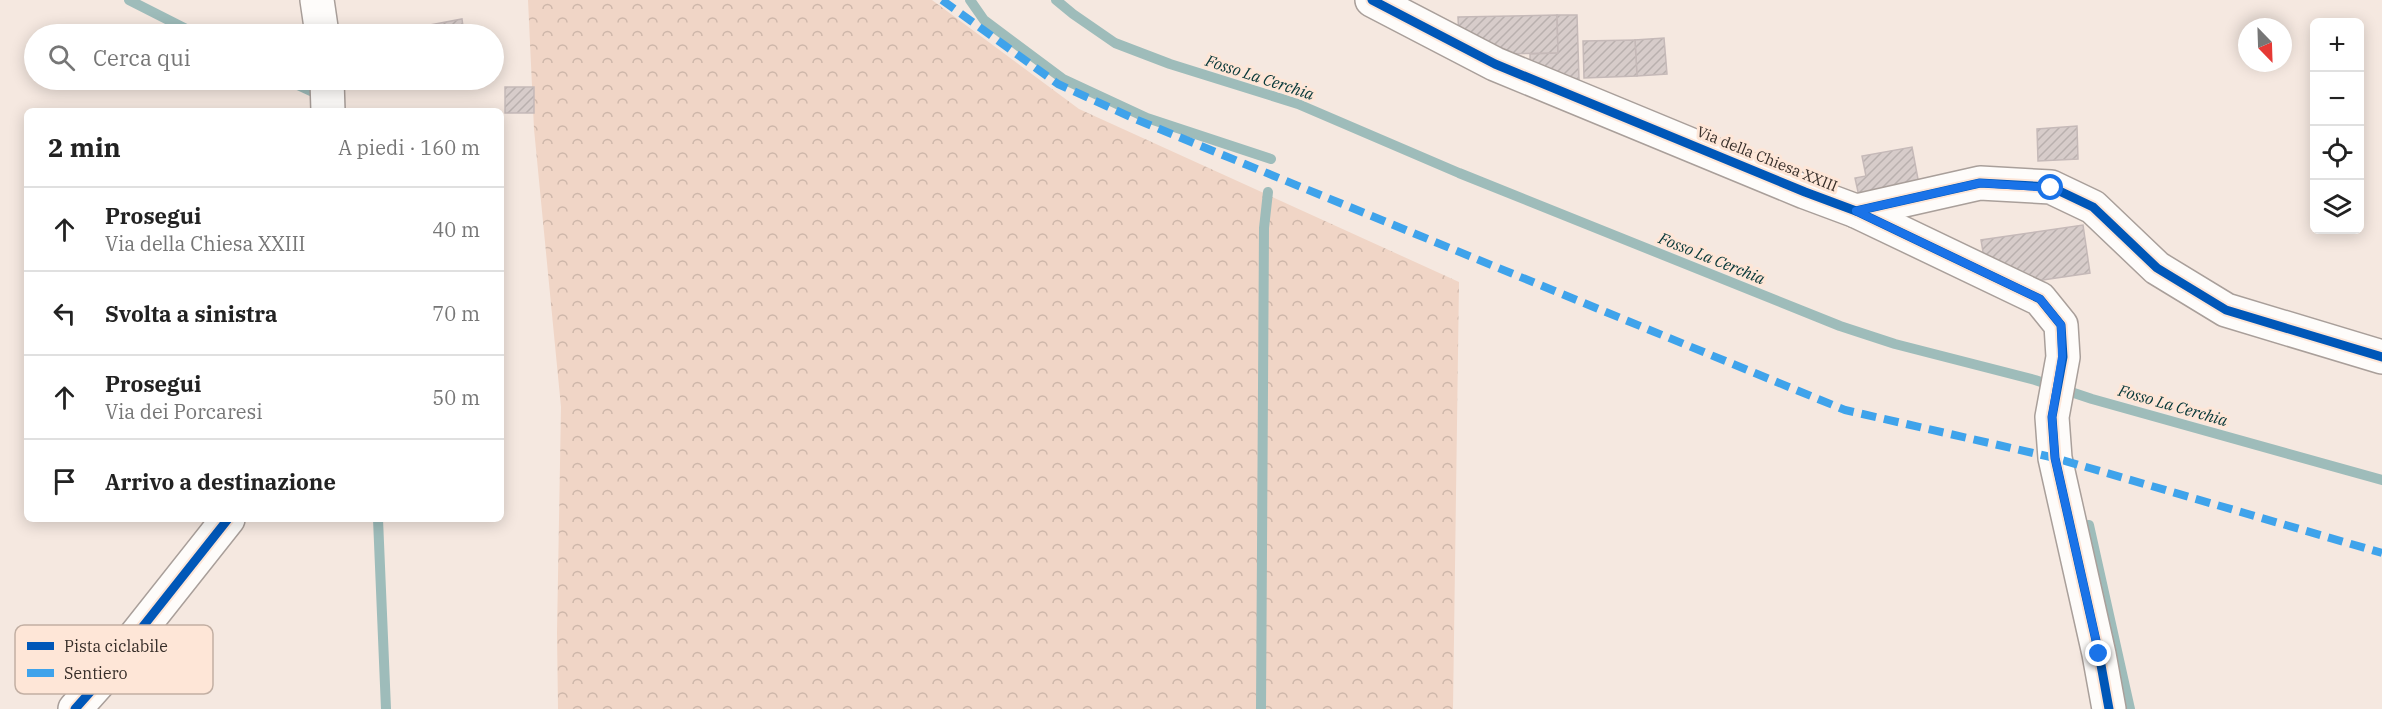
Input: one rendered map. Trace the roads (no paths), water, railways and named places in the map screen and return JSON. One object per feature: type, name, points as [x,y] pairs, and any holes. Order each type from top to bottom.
[{"type":"street","points":[[317,0],[321,24]]},
{"type":"street","name":"Via della Chiesa XXIII","points":[[1372,0],[1495,64],[1794,188],[1856,211],[2040,299],[2061,325],[2062,357],[2052,417],[2055,458],[2109,709]]},
{"type":"street","points":[[327,90],[328,108]]},
{"type":"street","points":[[1856,211],[1980,183],[2051,188],[2093,207],[2157,268],[2226,310],[2382,357]]},
{"type":"street","points":[[144,625],[226,522]]},
{"type":"street","points":[[75,709],[88,694]]},
{"type":"waterway","points":[[129,0],[176,24]]},
{"type":"waterway","points":[[970,0],[984,20],[1063,79],[1147,118],[1271,159]]},
{"type":"waterway","name":"Fosso La Cerchia","points":[[1056,0],[1115,43],[1170,64],[1298,104],[1459,173],[1840,326],[1895,344],[2035,380],[2092,399],[2382,480]]},
{"type":"waterway","points":[[309,90],[315,93]]},
{"type":"waterway","points":[[1261,709],[1264,228],[1268,192]]},
{"type":"waterway","points":[[378,522],[386,709]]},
{"type":"waterway","points":[[2089,525],[2130,709]]}]
